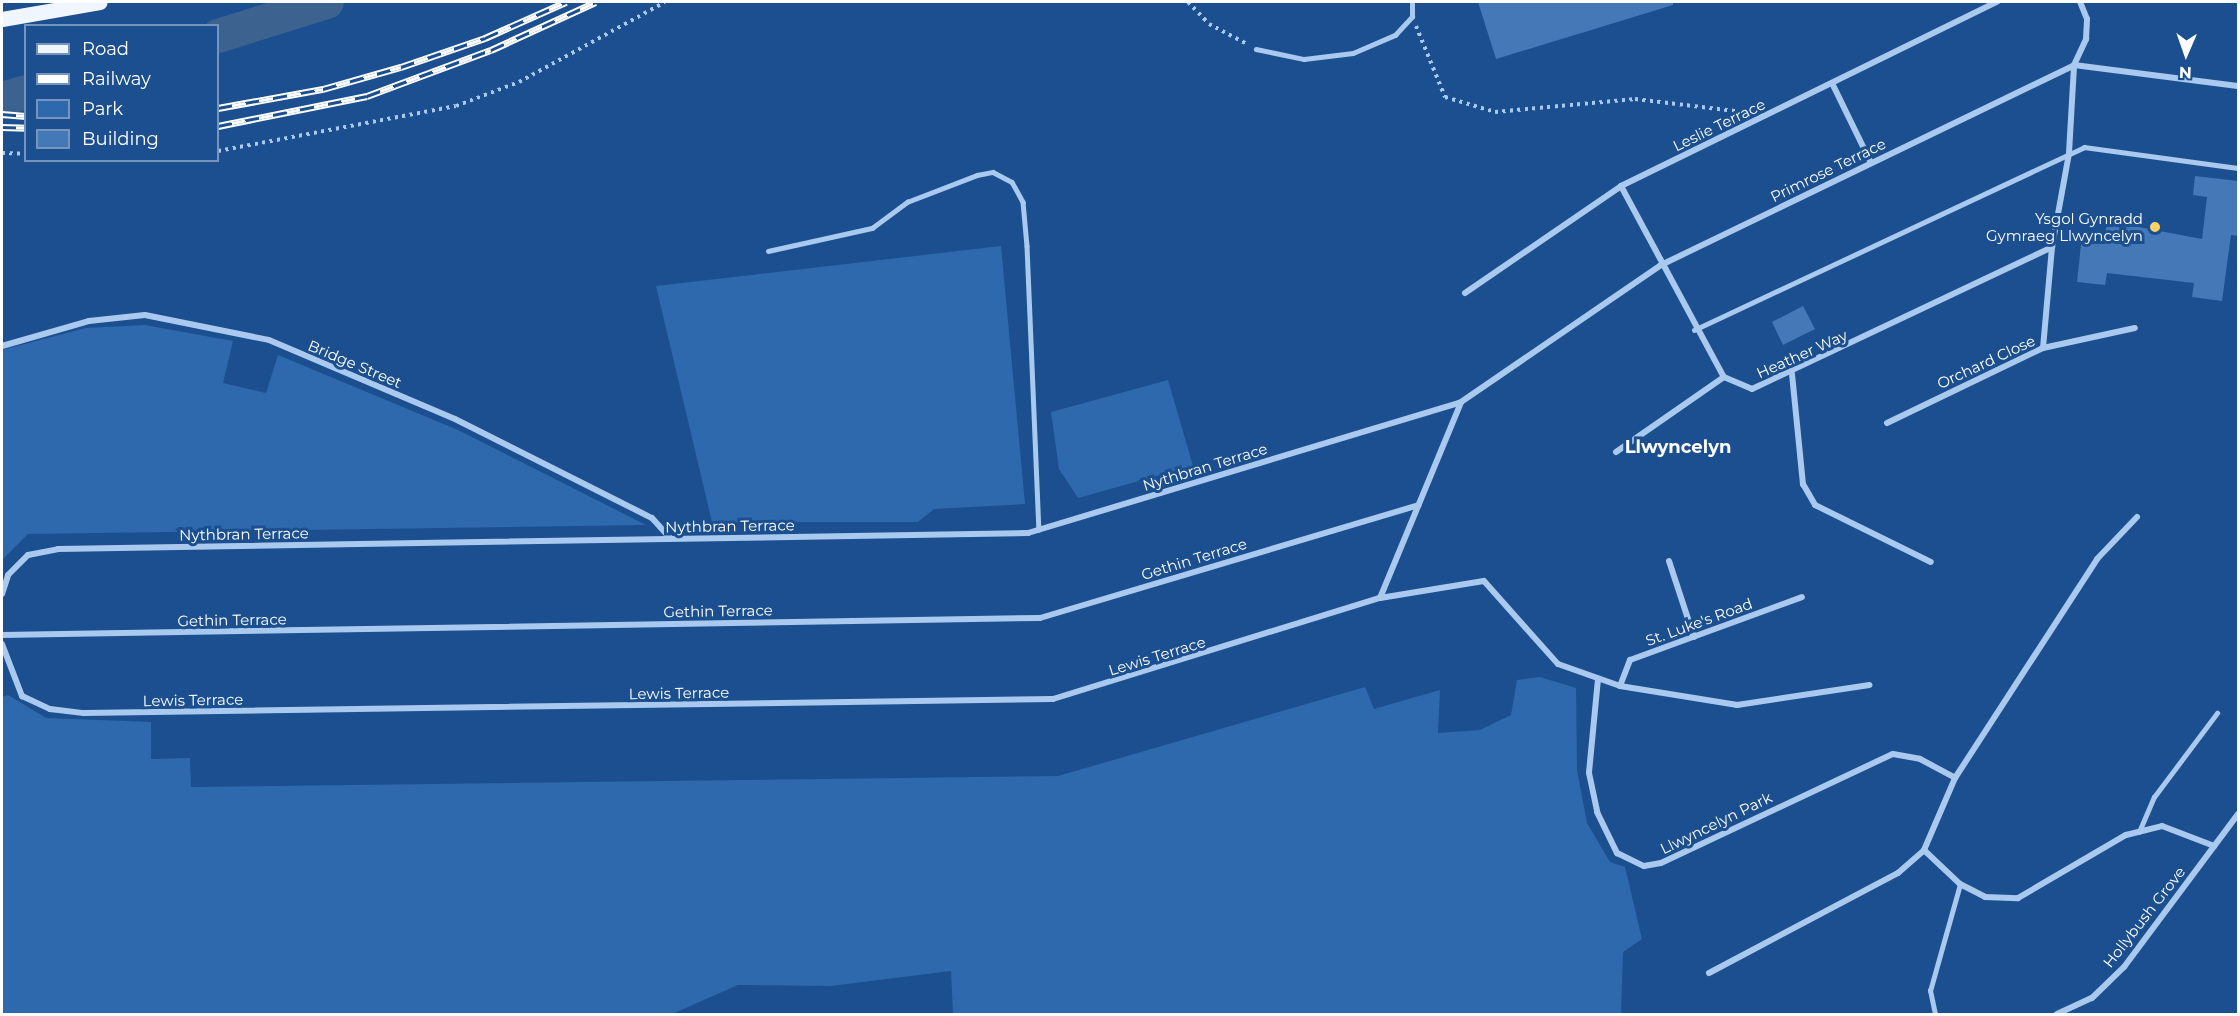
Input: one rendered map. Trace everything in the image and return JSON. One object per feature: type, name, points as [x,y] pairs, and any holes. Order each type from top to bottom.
[{"type":"main road","points":[[2,19],[100,2]]},
{"type":"street","name":"Leslie Terrace","points":[[1465,293],[1621,186],[1997,2]]},
{"type":"street","points":[[2043,348],[2052,247],[2069,153],[2074,65],[2086,39],[2087,19],[2080,2]]},
{"type":"street","points":[[2074,65],[2238,86]]},
{"type":"street","name":"Primrose Terrace","points":[[1461,402],[1661,265],[2074,65]]},
{"type":"street","points":[[1832,83],[1871,163]]},
{"type":"street","points":[[1616,452],[1724,377],[1694,330],[1621,186]]},
{"type":"street","name":"Heather Way","points":[[1724,377],[1752,389],[1792,374],[2052,247]]},
{"type":"street","name":"Bridge Street","points":[[2,346],[89,321],[145,315],[269,340],[455,419],[652,518],[671,539]]},
{"type":"street","name":"Orchard Close","points":[[1887,423],[2043,348],[2135,328]]},
{"type":"street","points":[[1792,374],[1803,484],[1815,505],[1931,562]]},
{"type":"street","points":[[1380,598],[1461,402]]},
{"type":"street","name":"Nythbran Terrace","points":[[2,594],[8,575],[28,555],[58,549],[671,539],[1039,530],[1461,402]]},
{"type":"street","name":"Gethin Terrace","points":[[2,635],[1040,618],[1419,505]]},
{"type":"street","points":[[1709,973],[1898,873],[1924,850],[1955,778],[2097,559],[2137,517]]},
{"type":"street","points":[[1669,561],[1694,637]]},
{"type":"street","points":[[1380,598],[1484,581],[1558,664],[1620,686],[1737,705],[1869,685]]},
{"type":"street","name":"St. Luke's Road","points":[[1620,686],[1630,660],[1802,597]]},
{"type":"street","name":"Lewis Terrace","points":[[2,644],[22,696],[50,709],[84,713],[1053,699],[1380,598]]},
{"type":"street","name":"Llwyncelyn Park","points":[[1598,679],[1589,773],[1597,812],[1617,853],[1644,866],[1661,863],[1893,754],[1920,759],[1955,778]]},
{"type":"street","name":"Hollybush Grove","points":[[2057,1014],[2092,998],[2124,966],[2238,814]]},
{"type":"street","points":[[1924,850],[1960,884],[1985,897],[2018,898],[2139,832],[2162,826],[2214,846]]},
{"type":"lane","points":[[1256,49],[1304,59],[1353,53],[1395,35],[1412,17],[1412,2]]},
{"type":"lane","points":[[1694,330],[2084,147],[2238,168]]},
{"type":"lane","points":[[768,251],[872,228],[907,202],[977,175],[993,172],[1012,182],[1023,202],[1027,246],[1039,530]]},
{"type":"lane","points":[[2139,832],[2154,797],[2217,713]]},
{"type":"lane","points":[[1935,1014],[1930,991],[1960,884]]},
{"type":"path","points":[[219,151],[456,106],[519,82],[665,2]]},
{"type":"path","points":[[1188,2],[1209,24],[1256,49]]},
{"type":"path","points":[[1412,17],[1445,97],[1496,112],[1635,99],[1765,116]]},
{"type":"path","points":[[2,153],[24,154]]},
{"type":"green space","points":[[1001,246],[1025,504],[934,509],[918,522],[712,522],[656,286]]},
{"type":"green space","points":[[145,325],[233,341],[223,383],[266,393],[278,355],[458,430],[646,525],[28,534],[2,560],[2,350],[86,328]]},
{"type":"green space","points":[[1168,380],[1193,466],[1078,498],[1059,469],[1051,412]]},
{"type":"green space","points":[[1540,677],[1576,688],[1577,770],[1587,823],[1610,862],[1625,867],[1642,939],[1623,952],[1621,1014],[953,1014],[951,971],[831,986],[738,985],[672,1014],[2,1014],[2,697],[8,695],[46,718],[151,722],[151,759],[190,758],[191,787],[1058,776],[1365,687],[1374,709],[1440,690],[1438,733],[1480,730],[1511,715],[1517,680]]},
{"type":"building","points":[[1478,2],[1673,2],[1673,5],[1496,59]]},
{"type":"building","points":[[2195,176],[2238,181],[2238,236],[2231,235],[2222,301],[2192,297],[2194,283],[2107,273],[2105,285],[2077,282],[2082,235],[2105,238],[2107,221],[2202,239],[2207,197],[2193,195]]},
{"type":"building","points":[[1803,306],[1815,329],[1783,345],[1772,322]]},
{"type":"waterway","points":[[219,36],[327,2]]},
{"type":"waterway","points":[[2,99],[24,93]]},
{"type":"railway","points":[[219,108],[323,89],[401,67],[485,38],[566,2]]},
{"type":"railway","points":[[219,126],[367,96],[491,50],[596,2]]},
{"type":"railway","points":[[2,114],[24,116]]},
{"type":"railway","points":[[2,127],[24,128]]},
{"type":"place","name":"Ysgol Gynradd Gymraeg Llwyncelyn","points":[[2155,227]]},
{"type":"district","name":"Llwyncelyn","points":[[1678,447]]}]
